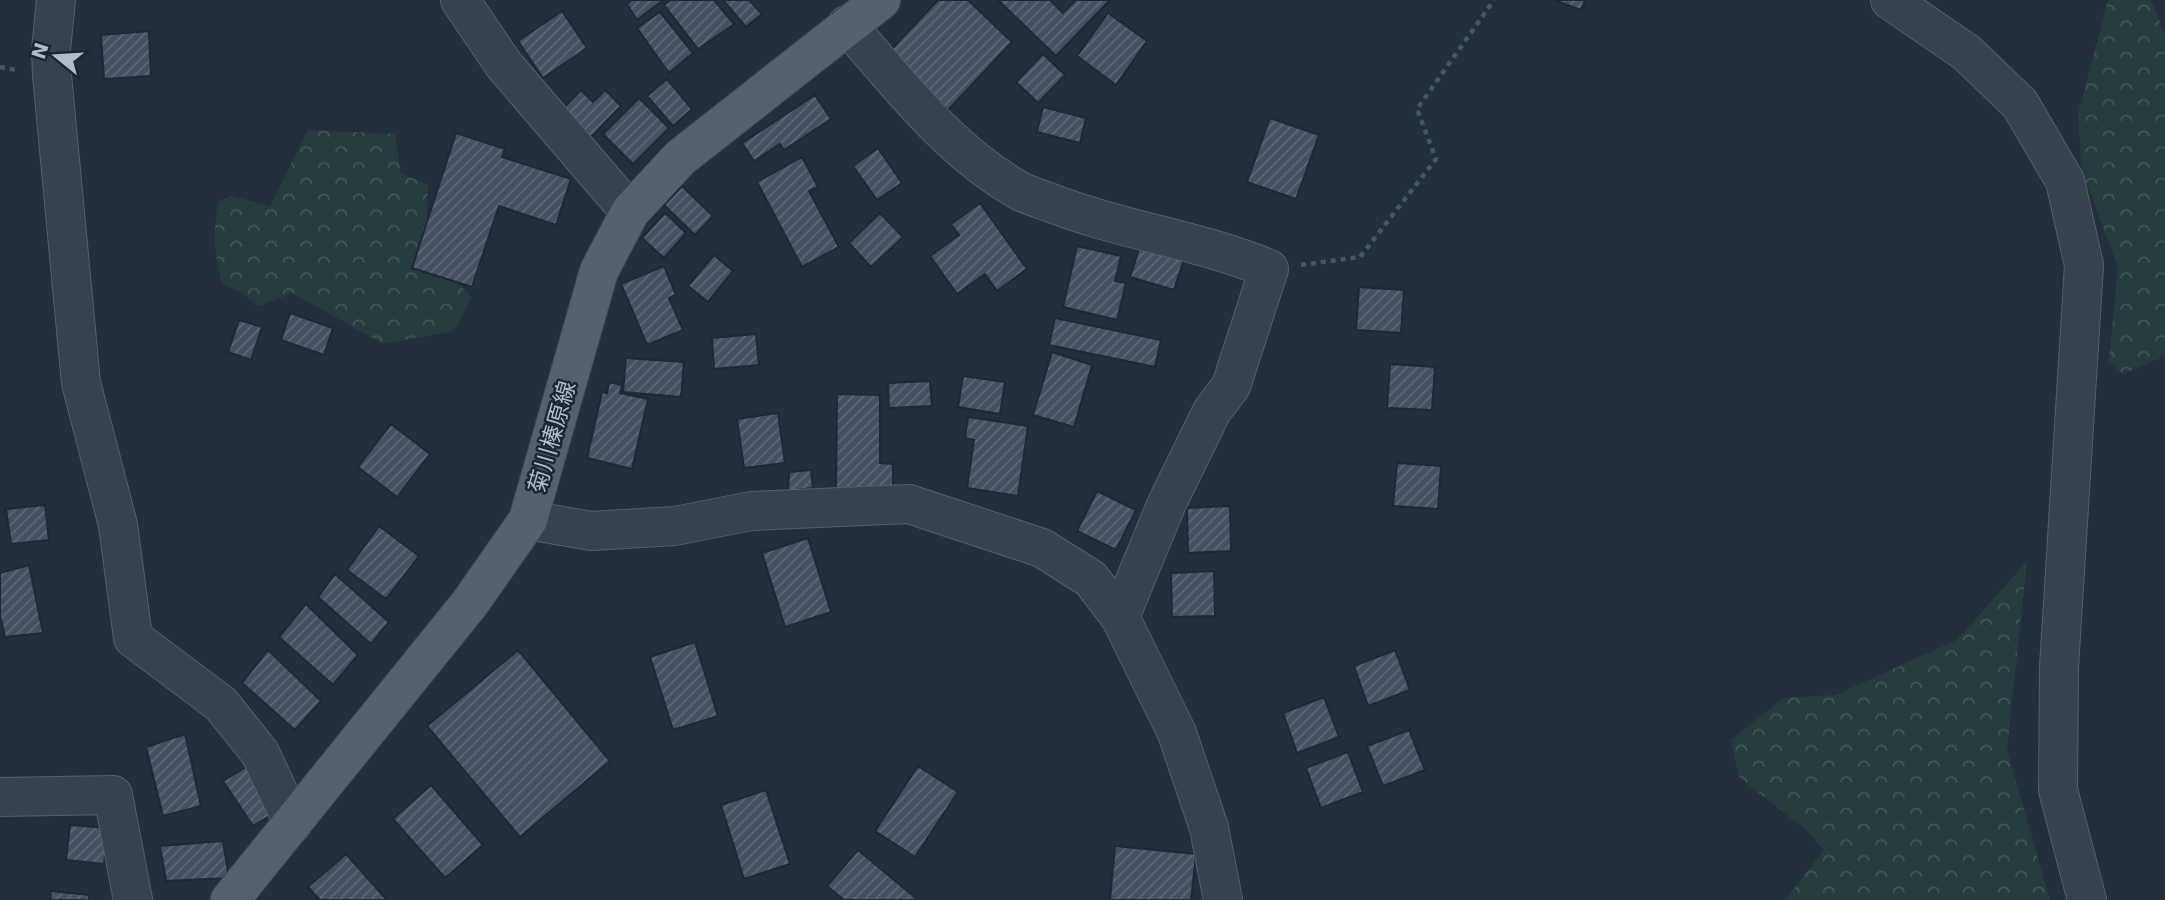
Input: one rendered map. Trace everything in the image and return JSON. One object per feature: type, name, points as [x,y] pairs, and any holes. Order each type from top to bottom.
[{"type":"main road","name":"菊川榛原線","points":[[230,900],[470,603],[528,520],[599,271],[630,212],[680,158],[881,0]]},
{"type":"street","points":[[56,0],[51,50],[52,75],[82,383],[118,525],[132,638],[221,704],[260,753],[293,823]]},
{"type":"street","points":[[460,0],[504,65],[630,212]]},
{"type":"street","points":[[1891,0],[1968,53],[2020,104],[2065,180],[2084,265],[2059,667],[2058,790],[2087,900]]},
{"type":"street","points":[[847,25],[938,127],[981,165],[1021,191],[1086,217],[1238,256],[1269,270],[1231,386],[1212,411],[1167,503],[1121,617]]},
{"type":"street","points":[[528,520],[591,531],[675,526],[751,511],[909,505],[1042,548],[1091,579],[1121,617],[1177,733],[1209,828],[1223,900]]},
{"type":"street","points":[[0,797],[113,795],[133,900]]},
{"type":"path","points":[[1269,270],[1360,257],[1436,159],[1417,109],[1494,0]]},
{"type":"green space","points":[[2108,0],[2151,0],[2165,35],[2165,356],[2123,374],[2109,360],[2118,267],[2082,171],[2078,114]]},
{"type":"green space","points":[[308,130],[395,134],[401,173],[428,185],[426,246],[471,297],[454,331],[383,344],[293,293],[258,306],[239,291],[222,284],[215,243],[218,202],[231,196],[270,206]]},
{"type":"green space","points":[[2027,561],[2007,750],[2050,900],[1785,900],[1824,850],[1806,830],[1739,777],[1731,740],[1783,698],[1836,695],[1957,640]]},
{"type":"building","points":[[631,0],[663,0],[637,20],[627,4]]},
{"type":"building","points":[[671,0],[714,0],[734,24],[698,49],[664,5]]},
{"type":"building","points":[[723,0],[749,0],[762,14],[746,27]]},
{"type":"building","points":[[938,0],[968,0],[1012,42],[948,110],[888,53]]},
{"type":"building","points":[[998,0],[1050,0],[1063,13],[1076,0],[1110,0],[1056,56]]},
{"type":"building","points":[[1554,0],[1585,0],[1581,10]]},
{"type":"building","points":[[562,11],[587,48],[543,78],[518,41]]},
{"type":"building","points":[[660,12],[693,53],[669,73],[637,28]]},
{"type":"building","points":[[1108,13],[1147,41],[1116,85],[1077,56]]},
{"type":"building","points":[[149,31],[151,76],[104,79],[101,35]]},
{"type":"building","points":[[1043,54],[1065,75],[1038,103],[1016,82]]},
{"type":"building","points":[[667,79],[692,109],[673,126],[647,96]]},
{"type":"building","points":[[581,90],[593,102],[605,90],[621,106],[588,140],[560,112]]},
{"type":"building","points":[[815,95],[831,119],[784,150],[780,144],[754,161],[742,143]]},
{"type":"building","points":[[639,98],[669,128],[633,164],[603,134]]},
{"type":"building","points":[[1043,107],[1086,118],[1080,143],[1037,132]]},
{"type":"building","points":[[1270,118],[1319,135],[1296,199],[1247,182]]},
{"type":"building","points":[[456,133],[505,149],[502,157],[571,179],[556,225],[499,206],[472,287],[412,268]]},
{"type":"building","points":[[878,148],[902,183],[877,200],[853,166]]},
{"type":"building","points":[[802,157],[818,187],[809,191],[839,247],[802,267],[757,182]]},
{"type":"building","points":[[682,186],[713,216],[695,235],[664,205]]},
{"type":"building","points":[[980,203],[1027,269],[997,291],[985,274],[957,294],[930,256],[959,235],[951,224]]},
{"type":"building","points":[[665,213],[686,233],[664,258],[642,238]]},
{"type":"building","points":[[880,213],[903,237],[871,267],[849,243]]},
{"type":"building","points":[[1077,246],[1121,256],[1115,281],[1126,283],[1117,320],[1063,307]]},
{"type":"building","points":[[1140,246],[1184,259],[1174,290],[1130,277]]},
{"type":"building","points":[[714,255],[733,271],[708,302],[688,286]]},
{"type":"building","points":[[664,266],[676,295],[669,298],[683,330],[647,345],[621,284]]},
{"type":"building","points":[[1359,287],[1404,290],[1401,333],[1356,330]]},
{"type":"building","points":[[290,313],[333,328],[324,355],[281,340]]},
{"type":"building","points":[[1055,318],[1161,340],[1155,367],[1049,345]]},
{"type":"building","points":[[239,320],[262,327],[251,360],[228,352]]},
{"type":"building","points":[[756,334],[759,365],[714,369],[712,338]]},
{"type":"building","points":[[1052,352],[1092,365],[1074,427],[1033,415]]},
{"type":"building","points":[[626,358],[684,362],[681,397],[623,392]]},
{"type":"building","points":[[1390,364],[1435,367],[1432,410],[1387,408]]},
{"type":"building","points":[[963,376],[1005,382],[1000,414],[958,407]]},
{"type":"building","points":[[930,381],[932,406],[889,408],[888,383]]},
{"type":"building","points":[[609,382],[622,385],[620,393],[648,399],[632,469],[587,458],[602,392],[607,393]]},
{"type":"building","points":[[837,394],[880,395],[880,463],[893,464],[893,490],[836,490]]},
{"type":"building","points":[[778,413],[785,463],[744,468],[737,419]]},
{"type":"building","points":[[968,417],[1028,426],[1018,496],[967,488],[974,440],[965,438]]},
{"type":"building","points":[[391,424],[430,454],[397,497],[358,467]]},
{"type":"building","points":[[1397,463],[1441,466],[1438,509],[1393,506]]},
{"type":"building","points":[[811,470],[813,488],[788,491],[789,472]]},
{"type":"building","points":[[1097,491],[1136,510],[1116,550],[1077,531]]},
{"type":"building","points":[[45,505],[49,540],[11,544],[6,509]]},
{"type":"building","points":[[1230,506],[1231,551],[1188,553],[1187,508]]},
{"type":"building","points":[[379,526],[419,556],[386,599],[347,570]]},
{"type":"building","points":[[808,538],[831,612],[785,627],[762,553]]},
{"type":"building","points":[[29,565],[43,633],[5,637],[0,615],[0,573]]},
{"type":"building","points":[[1214,571],[1215,616],[1172,617],[1171,573]]},
{"type":"building","points":[[335,574],[389,622],[371,644],[318,597]]},
{"type":"building","points":[[306,604],[358,655],[333,685],[279,637]]},
{"type":"building","points":[[695,642],[718,716],[673,730],[650,657]]},
{"type":"building","points":[[268,650],[321,701],[295,730],[242,683]]},
{"type":"building","points":[[518,650],[610,761],[520,837],[427,726]]},
{"type":"building","points":[[1395,650],[1410,690],[1368,706],[1354,666]]},
{"type":"building","points":[[1324,697],[1339,737],[1297,753],[1283,713]]},
{"type":"building","points":[[1409,730],[1425,770],[1383,786],[1367,746]]},
{"type":"building","points":[[185,734],[201,806],[163,816],[146,747]]},
{"type":"building","points":[[1348,752],[1363,792],[1321,808],[1306,768]]},
{"type":"building","points":[[251,764],[283,808],[253,826],[223,781]]},
{"type":"building","points":[[918,766],[958,792],[915,857],[875,831]]},
{"type":"building","points":[[431,785],[483,845],[445,878],[393,819]]},
{"type":"building","points":[[766,790],[790,864],[744,879],[721,805]]},
{"type":"building","points":[[70,825],[108,828],[104,864],[66,860]]},
{"type":"building","points":[[223,841],[229,878],[166,881],[160,846]]},
{"type":"building","points":[[1115,846],[1196,854],[1191,900],[1110,900]]},
{"type":"building","points":[[858,850],[917,899],[844,900],[827,886]]},
{"type":"building","points":[[346,854],[387,900],[320,900],[308,887]]},
{"type":"building","points":[[51,891],[89,895],[89,900],[50,900]]}]
